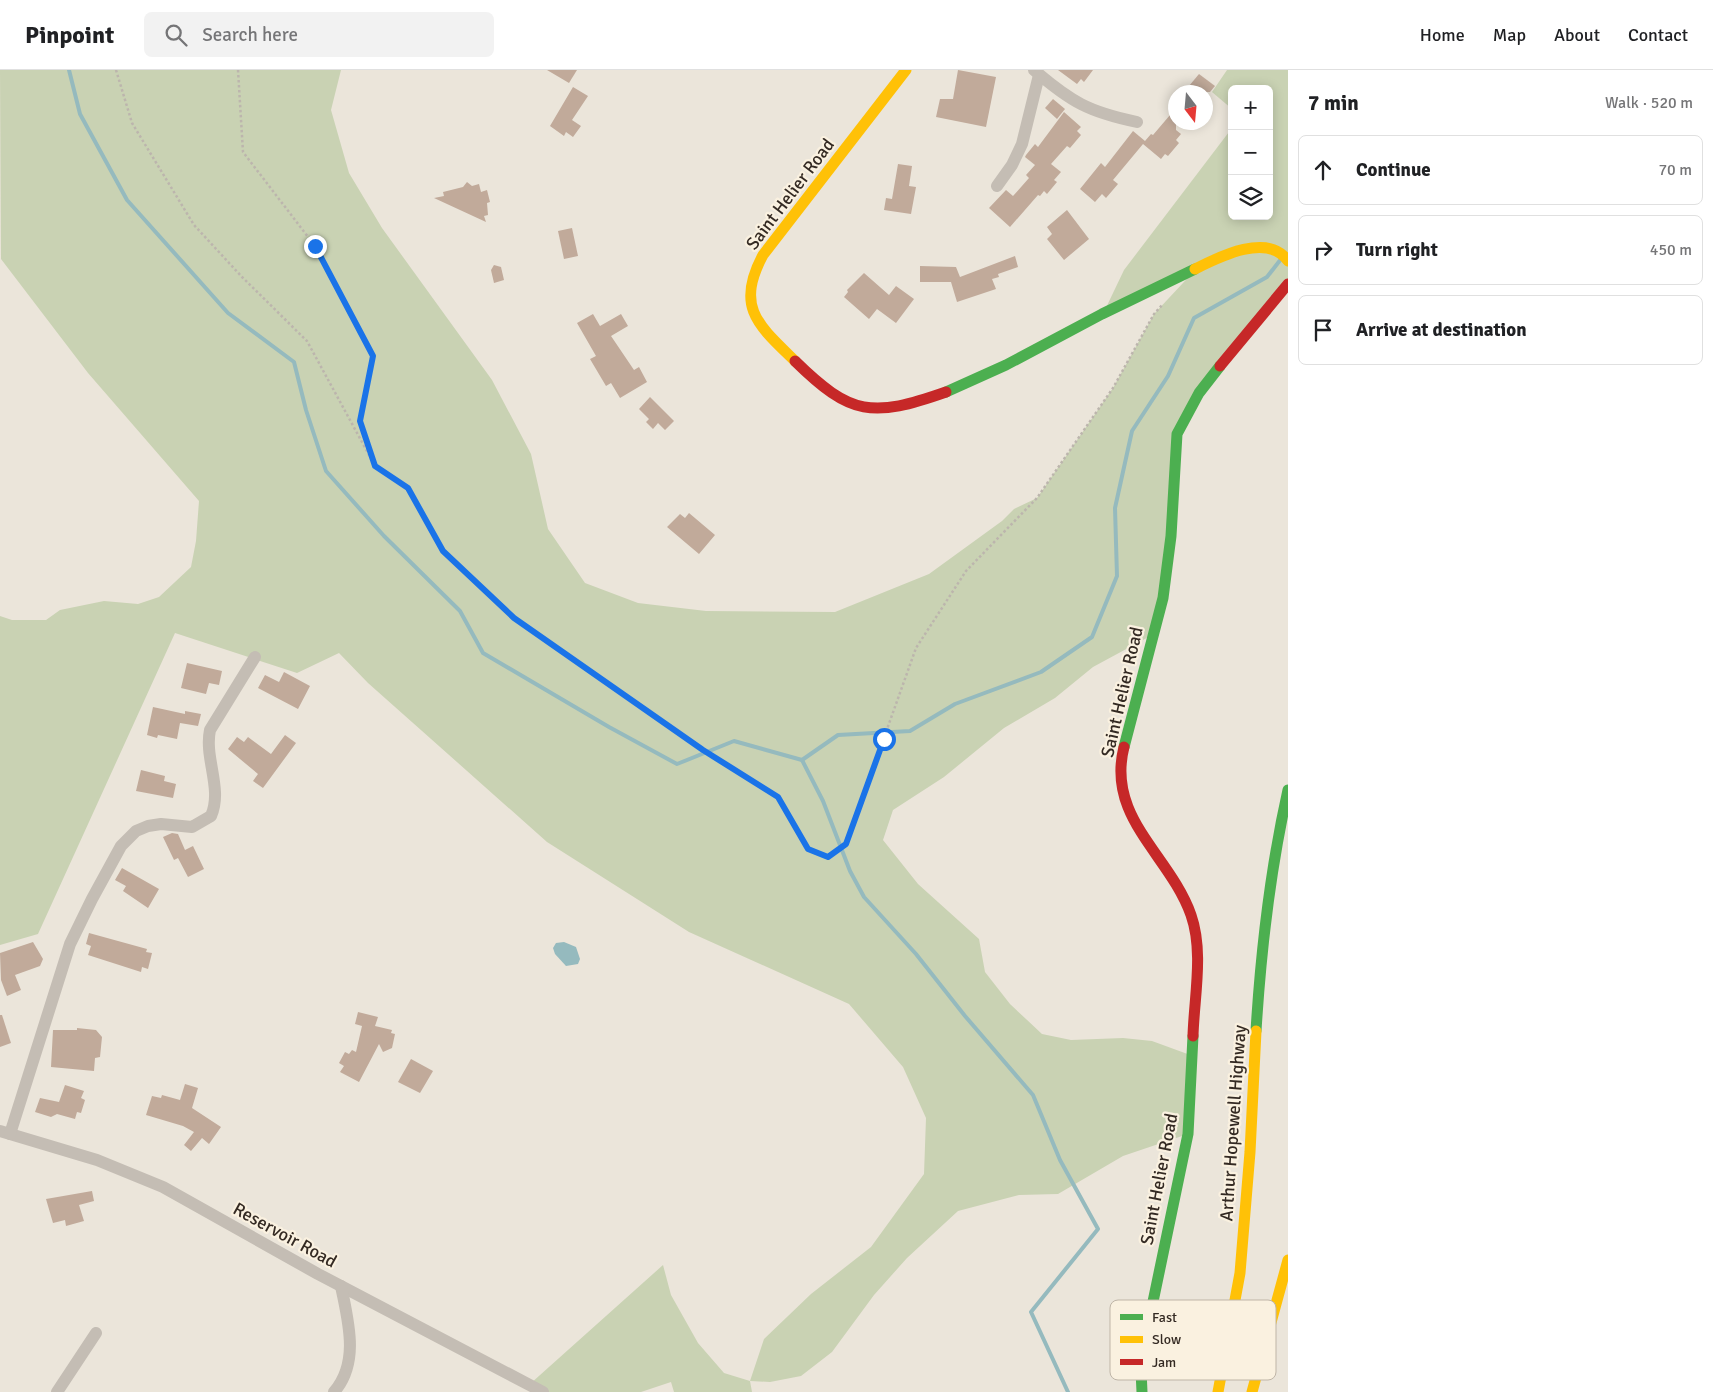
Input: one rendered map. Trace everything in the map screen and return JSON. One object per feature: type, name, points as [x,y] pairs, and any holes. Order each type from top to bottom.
[{"type":"main road","name":"Saint Helier Road","points":[[906,70],[763,255],[751,284],[750,306],[764,330],[819,382],[848,404],[867,408],[881,408],[944,393],[975,380],[1050,343],[1102,314],[1223,256],[1260,248],[1270,249],[1287,259]]},
{"type":"main road","name":"Saint Helier Road","points":[[1153,1300],[1188,1134],[1197,945],[1194,922],[1186,900],[1136,825],[1126,803],[1122,776],[1122,753],[1162,599],[1167,571],[1172,537],[1177,434],[1182,420],[1207,384],[1288,284]]},
{"type":"main road","name":"Arthur Hopewell Highway","points":[[1235,1300],[1243,1243],[1264,916],[1272,855],[1288,790]]},
{"type":"main road","points":[[1276,1304],[1288,1260]]},
{"type":"street","points":[[997,186],[1012,165],[1022,144],[1037,72],[1080,106],[1137,122]]},
{"type":"street","points":[[5,1133],[70,944],[121,846],[136,831],[148,826],[161,824],[192,827],[211,816],[215,796],[208,741],[210,730],[255,657]]},
{"type":"street","name":"Reservoir Road","points":[[5,1133],[97,1160],[162,1187],[341,1286],[543,1392]]},
{"type":"street","points":[[334,1392],[341,1384],[348,1368],[350,1348],[349,1326],[341,1286]]},
{"type":"street","points":[[57,1392],[96,1333]]},
{"type":"path","points":[[116,70],[132,123],[194,225],[242,277],[307,341],[375,466],[408,488],[443,551],[514,618],[703,750],[778,797],[808,849],[828,857],[846,844],[916,648],[966,571],[1037,498],[1113,388],[1154,314],[1166,300]]},
{"type":"path","points":[[238,70],[243,152],[315,246],[373,356],[360,421],[375,466]]},
{"type":"green space","points":[[0,70],[341,70],[331,110],[349,173],[382,228],[492,380],[531,454],[548,529],[585,583],[638,603],[706,611],[835,612],[929,574],[1002,521],[1014,509],[1037,498],[1113,388],[1154,314],[1197,268],[1103,314],[1124,270],[1228,133],[1228,220],[1273,220],[1273,85],[1228,85],[1228,106],[1213,93],[1213,91],[1227,70],[1288,70],[1288,284],[1182,420],[1154,634],[1093,667],[1055,698],[1004,728],[944,777],[893,810],[883,840],[918,884],[979,939],[985,972],[1010,1004],[1042,1034],[1071,1040],[1123,1038],[1152,1041],[1193,1056],[1188,1134],[1123,1156],[1058,1194],[1019,1195],[958,1211],[907,1258],[874,1295],[832,1352],[801,1376],[770,1382],[750,1381],[764,1339],[811,1294],[871,1247],[924,1174],[926,1118],[903,1067],[849,1004],[689,932],[547,842],[368,683],[339,653],[297,673],[175,633],[38,934],[0,945],[0,616],[12,620],[46,620],[60,610],[104,601],[138,604],[159,597],[191,567],[196,541],[199,501],[88,373],[1,259]]},
{"type":"green space","points":[[663,1265],[671,1295],[698,1343],[724,1373],[750,1381],[752,1392],[674,1392],[671,1382],[641,1392],[543,1392],[530,1384]]},
{"type":"water","points":[[564,942],[576,947],[580,959],[578,964],[566,966],[555,954],[553,948],[556,943]]},
{"type":"building","points":[[547,70],[577,70],[569,83]]},
{"type":"building","points":[[958,70],[996,77],[986,127],[936,117],[940,99],[953,99]]},
{"type":"building","points":[[1058,70],[1093,70],[1084,82],[1081,79],[1077,84]]},
{"type":"building","points":[[1199,74],[1215,86],[1213,88],[1213,85],[1190,85]]},
{"type":"building","points":[[573,87],[588,96],[572,120],[581,126],[573,137],[566,132],[564,136],[550,126]]},
{"type":"building","points":[[1053,99],[1065,109],[1057,119],[1045,108]]},
{"type":"building","points":[[1064,112],[1081,127],[1077,131],[1081,135],[1070,148],[1067,146],[1051,164],[1061,172],[1054,180],[1057,182],[1047,194],[1044,191],[1040,196],[1038,195],[1010,227],[989,208],[1006,190],[1013,196],[1029,178],[1026,175],[1035,165],[1025,157],[1026,155],[1035,144],[1038,147]]},
{"type":"building","points":[[1168,117],[1168,130],[1176,130],[1181,134],[1176,140],[1179,143],[1168,156],[1165,154],[1161,159],[1143,144],[1113,180],[1118,184],[1106,198],[1102,194],[1095,202],[1080,189],[1101,163],[1105,167],[1133,131],[1145,141],[1151,134],[1153,135]]},
{"type":"building","points":[[898,164],[912,166],[909,186],[916,187],[911,214],[884,210],[886,198],[892,199]]},
{"type":"building","points":[[467,182],[472,186],[479,184],[481,192],[487,190],[490,202],[487,203],[488,215],[484,216],[486,222],[434,198],[444,196],[443,192],[463,187]]},
{"type":"building","points":[[1067,210],[1089,239],[1064,260],[1047,239],[1052,234],[1047,227]]},
{"type":"building","points":[[572,228],[578,256],[564,259],[558,231]]},
{"type":"building","points":[[1015,256],[1018,267],[998,274],[999,277],[992,279],[996,289],[957,302],[951,282],[920,282],[920,266],[956,267],[960,277]]},
{"type":"building","points":[[494,265],[501,267],[504,280],[494,283],[491,270]]},
{"type":"building","points":[[864,273],[889,295],[896,286],[914,299],[896,323],[877,309],[869,319],[844,297],[848,292],[847,290]]},
{"type":"building","points":[[593,314],[600,326],[621,314],[628,326],[611,336],[634,370],[639,367],[647,382],[620,398],[611,383],[606,386],[590,359],[596,356],[577,323]]},
{"type":"building","points":[[650,397],[674,421],[665,430],[658,423],[653,429],[646,422],[649,419],[639,409]]},
{"type":"building","points":[[689,513],[715,535],[699,554],[667,527],[680,514],[685,518]]},
{"type":"building","points":[[187,663],[222,671],[219,685],[209,683],[206,694],[181,688]]},
{"type":"building","points":[[284,672],[310,686],[298,709],[258,688],[265,675],[279,682]]},
{"type":"building","points":[[153,707],[185,714],[185,711],[201,714],[198,726],[180,723],[177,739],[158,735],[157,738],[147,735]]},
{"type":"building","points":[[285,735],[296,743],[263,788],[253,781],[258,774],[228,749],[237,737],[244,742],[248,737],[271,754]]},
{"type":"building","points":[[141,770],[165,776],[164,781],[176,784],[173,798],[136,791]]},
{"type":"building","points":[[172,833],[178,834],[185,850],[193,846],[204,869],[188,877],[178,858],[174,860],[163,837]]},
{"type":"building","points":[[122,868],[159,889],[148,908],[123,891],[126,886],[115,880]]},
{"type":"building","points":[[89,933],[147,949],[146,952],[152,953],[148,969],[142,967],[141,972],[88,955],[91,946],[86,944]]},
{"type":"building","points":[[33,942],[43,959],[40,966],[15,975],[21,990],[7,996],[1,980],[0,953]]},
{"type":"building","points":[[358,1012],[378,1017],[375,1026],[392,1030],[391,1033],[395,1034],[392,1048],[383,1052],[379,1044],[359,1082],[340,1072],[344,1066],[339,1063],[345,1052],[349,1054],[352,1050],[356,1052],[362,1026],[355,1024]]},
{"type":"building","points":[[0,1015],[2,1015],[11,1043],[0,1047]]},
{"type":"building","points":[[77,1028],[96,1030],[102,1037],[100,1057],[95,1058],[94,1071],[51,1067],[53,1030],[77,1030]]},
{"type":"building","points":[[411,1059],[433,1071],[420,1093],[398,1082]]},
{"type":"building","points":[[185,1084],[198,1088],[192,1108],[221,1127],[209,1144],[202,1138],[191,1151],[184,1145],[194,1132],[183,1126],[146,1115],[152,1096],[161,1098],[162,1095],[180,1100]]},
{"type":"building","points":[[65,1085],[84,1091],[81,1098],[85,1100],[81,1113],[77,1112],[75,1119],[57,1114],[51,1117],[35,1112],[40,1098],[59,1102]]},
{"type":"building","points":[[92,1191],[94,1201],[79,1205],[84,1221],[66,1226],[65,1220],[53,1223],[46,1199]]},
{"type":"waterway","points":[[69,70],[80,114],[127,200],[228,313],[294,362],[306,410],[326,471],[384,536],[460,611],[483,653],[609,727],[677,764],[734,741],[802,760],[823,801],[850,871],[864,897],[916,954],[965,1016],[1033,1095],[1060,1160],[1098,1229],[1031,1312],[1068,1392]]},
{"type":"waterway","points":[[802,760],[838,735],[910,731],[955,704],[1041,672],[1092,637],[1117,576],[1115,508],[1132,431],[1168,376],[1194,318],[1267,277],[1281,259]]},
{"type":"traffic: fast","points":[[946,392],[1006,365],[1102,314],[1195,269]]},
{"type":"traffic: fast","points":[[1124,747],[1163,598],[1171,536],[1177,434],[1199,393],[1220,366]]},
{"type":"traffic: fast","points":[[1256,1031],[1267,910],[1288,790]]},
{"type":"traffic: fast","points":[[1153,1300],[1188,1134],[1193,1036]]},
{"type":"traffic: fast","points":[[1141,1380],[1142,1392]]},
{"type":"traffic: slow","points":[[795,361],[770,337],[755,314],[751,302],[751,288],[755,273],[763,255],[906,70]]},
{"type":"traffic: slow","points":[[1195,269],[1230,254],[1256,248],[1268,248],[1279,253],[1288,261]]},
{"type":"traffic: slow","points":[[1235,1300],[1240,1273],[1250,1152],[1256,1031]]},
{"type":"traffic: slow","points":[[1276,1304],[1288,1260]]},
{"type":"traffic: slow","points":[[1218,1392],[1220,1380]]},
{"type":"traffic: slow","points":[[1252,1392],[1255,1380]]},
{"type":"traffic: jam","points":[[1220,366],[1288,284]]},
{"type":"traffic: jam","points":[[795,361],[832,393],[848,402],[864,407],[899,406],[946,392]]},
{"type":"traffic: jam","points":[[1124,747],[1121,772],[1124,795],[1132,816],[1181,893],[1195,929],[1198,960],[1193,1036]]},
{"type":"route","points":[[315,246],[373,356],[360,421],[375,466],[408,488],[443,551],[514,618],[703,750],[778,797],[808,849],[828,857],[846,844],[884,739]]}]
